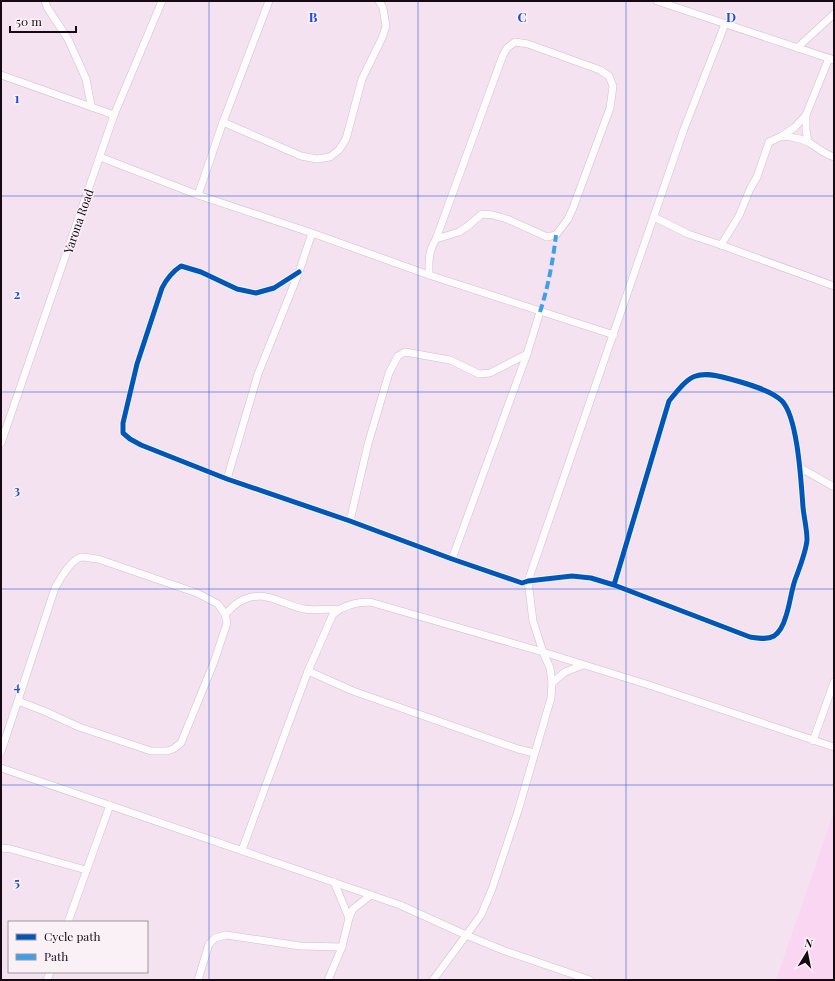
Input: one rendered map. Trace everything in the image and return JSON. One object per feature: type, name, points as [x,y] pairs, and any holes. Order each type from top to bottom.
[{"type":"street","points":[[45,1],[47,7],[68,38],[86,79],[90,105]]},
{"type":"street","name":"Yarona Road","points":[[1,443],[114,115],[162,1]]},
{"type":"street","points":[[198,195],[223,122],[269,1]]},
{"type":"street","points":[[223,122],[301,156],[317,159],[330,157],[339,150],[346,139],[362,79],[382,38],[386,26],[383,8],[379,1]]},
{"type":"street","points":[[657,1],[832,59],[806,115],[795,127],[782,136],[769,142],[757,178],[750,188],[739,216],[721,245]]},
{"type":"street","points":[[797,48],[834,14]]},
{"type":"street","points":[[433,980],[481,915],[492,889],[518,811],[551,698],[552,683],[550,668],[533,621],[528,581],[684,129],[725,24]]},
{"type":"street","points":[[429,275],[430,249],[436,239],[503,55],[507,48],[515,42],[528,44],[587,64],[609,76],[613,86],[610,108],[573,208],[568,219],[556,235],[547,237],[507,219],[482,214],[459,232],[436,239]]},
{"type":"street","points":[[1,75],[90,105],[114,115]]},
{"type":"street","points":[[806,115],[808,142]]},
{"type":"street","points":[[782,136],[795,137],[808,142],[818,150],[834,157]]},
{"type":"street","points":[[100,157],[198,195],[429,275],[614,335]]},
{"type":"street","points":[[654,217],[688,234],[834,286]]},
{"type":"street","points":[[227,479],[258,374],[312,234]]},
{"type":"street","points":[[298,272],[274,288],[256,293],[237,289],[201,272],[181,266],[166,279],[137,364],[123,423],[123,433],[130,439],[141,444],[227,479],[350,520],[452,559],[522,583],[572,576],[591,578],[614,584],[750,637],[764,639],[774,636],[780,630],[786,616],[807,541],[800,467],[790,414],[783,402],[775,395],[741,382],[714,374],[695,375],[682,384],[669,401],[614,584]]},
{"type":"street","points":[[452,559],[527,354],[540,312]]},
{"type":"street","points":[[350,520],[368,444],[389,373],[398,356],[405,352],[450,360],[479,374],[490,373],[527,354]]},
{"type":"street","points":[[800,467],[834,487]]},
{"type":"street","points":[[1,752],[55,588],[74,561],[81,557],[98,559],[197,593],[218,604],[225,614],[227,623],[214,662],[181,743],[173,749],[167,751],[151,751],[79,727],[18,701]]},
{"type":"street","points":[[225,614],[238,602],[251,596],[265,596],[277,599],[290,606],[306,610],[331,608],[338,610]]},
{"type":"street","points":[[242,850],[308,671],[333,614],[338,610],[361,602],[370,602],[543,652],[649,685],[834,747]]},
{"type":"street","points":[[552,683],[565,672],[583,665]]},
{"type":"street","points":[[308,671],[353,691],[511,747],[534,753]]},
{"type":"street","points":[[813,741],[834,682]]},
{"type":"street","points":[[1,768],[400,905],[505,951],[590,980]]},
{"type":"street","points":[[68,921],[110,805]]},
{"type":"street","points":[[1,848],[10,849],[86,870]]},
{"type":"street","points":[[334,882],[349,918]]},
{"type":"street","points":[[328,980],[342,947],[349,918],[353,909],[360,902],[371,895]]},
{"type":"street","points":[[198,980],[209,944],[215,938],[226,935],[300,946],[342,947]]},
{"type":"shaded area","points":[[834,812],[834,980],[776,980]]},
{"type":"marked path","points":[[540,312],[550,274],[556,235]]},
{"type":"cycle path","points":[[299,272],[274,288],[256,293],[237,289],[201,272],[181,266],[175,271],[168,278],[162,288],[137,364],[123,423],[123,433],[141,445],[227,479],[350,521],[522,583],[572,576],[591,578],[614,585],[750,637],[765,638],[774,636],[780,630],[785,619],[807,540],[798,451],[792,421],[782,401],[771,393],[758,387],[718,376],[694,376],[682,385],[669,401],[614,585]]}]
